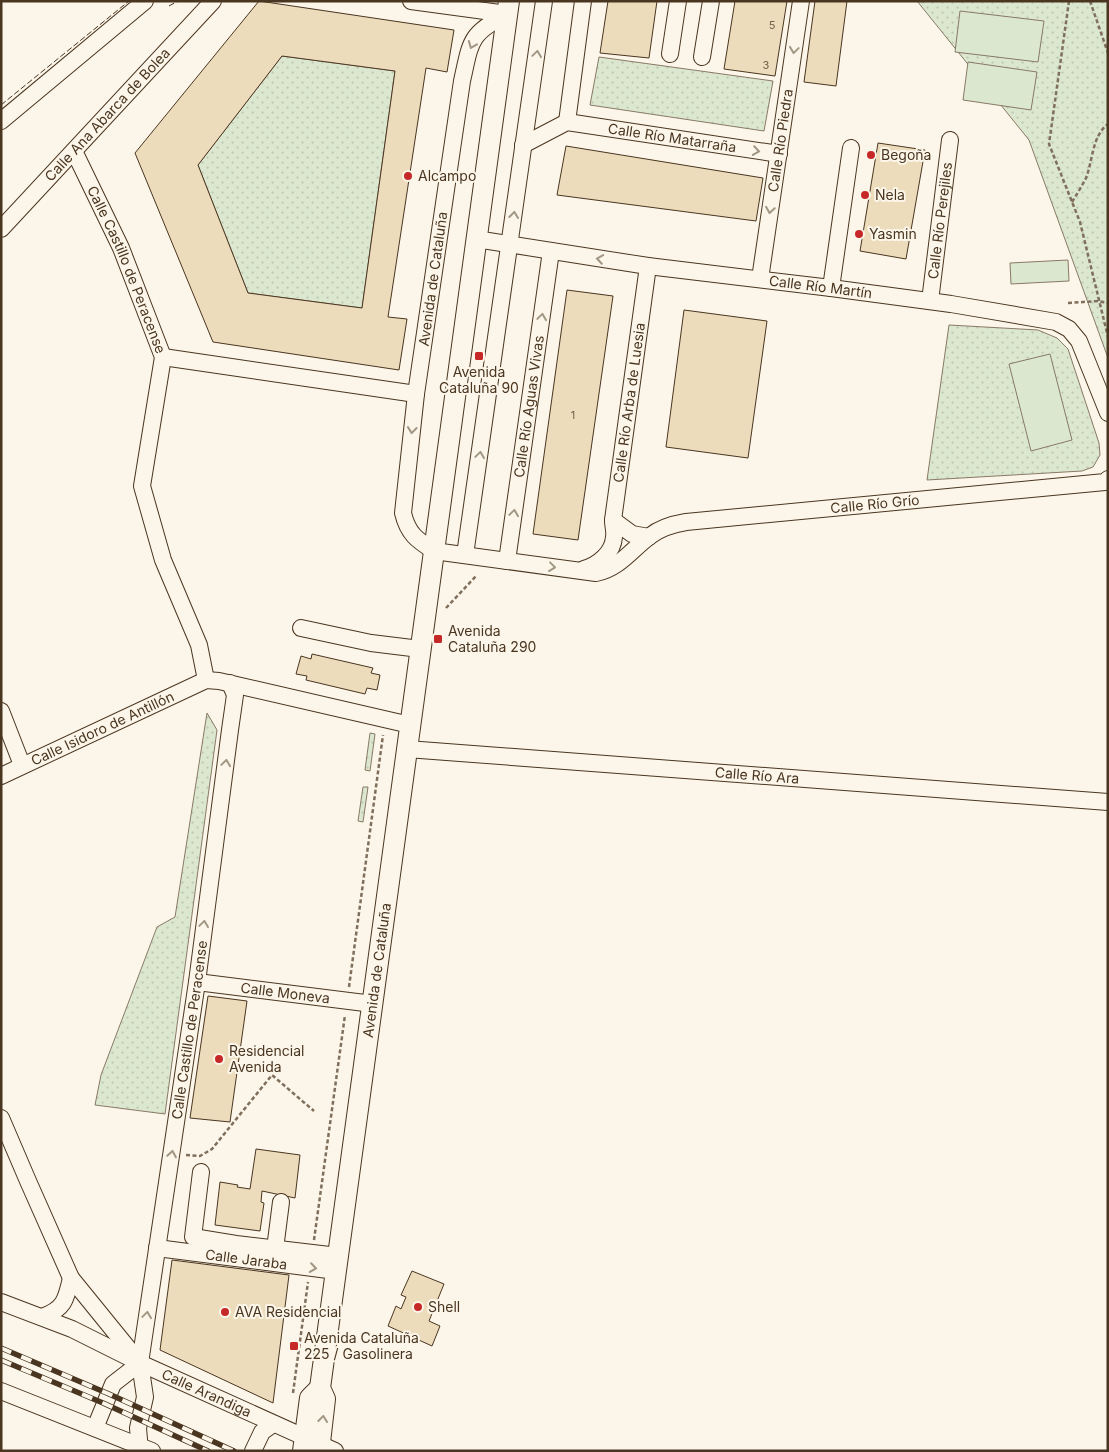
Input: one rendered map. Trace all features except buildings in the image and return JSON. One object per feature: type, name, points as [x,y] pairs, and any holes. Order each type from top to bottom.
[{"type":"main road","name":"Avenida de Cataluña","points":[[316,1446],[310,1398],[320,1388],[507,5]]},
{"type":"street","points":[[1,121],[145,1]]},
{"type":"street","name":"Calle Ana Abarca de Bolea","points":[[1,229],[213,1]]},
{"type":"street","points":[[412,1],[507,5]]},
{"type":"street","points":[[466,555],[544,1]]},
{"type":"street","points":[[523,145],[567,122],[583,1]]},
{"type":"street","points":[[670,54],[678,1]]},
{"type":"street","points":[[702,57],[710,1]]},
{"type":"street","name":"Calle Río Piedra","points":[[760,279],[801,1]]},
{"type":"street","name":"Avenida de Cataluña","points":[[434,551],[412,535],[406,525],[403,514],[416,394],[462,81],[468,53],[474,38],[480,30],[507,5]]},
{"type":"street","name":"Calle Río Matarraña","points":[[567,122],[779,154]]},
{"type":"street","name":"Calle Río Perejiles","points":[[930,301],[950,140]]},
{"type":"street","points":[[831,288],[851,148]]},
{"type":"street","name":"Calle Castillo de Peracense","points":[[74,151],[121,248],[163,357],[142,486],[163,560],[199,645],[206,680]]},
{"type":"street","name":"Calle Río Martín","points":[[476,240],[648,266],[930,301],[1048,320],[1069,329],[1079,341],[1108,413]]},
{"type":"street","name":"Calle Río Aguas Vivas","points":[[507,561],[551,251]]},
{"type":"street","name":"Calle Río Arba de Luesia","points":[[614,538],[613,520],[648,266]]},
{"type":"street","points":[[163,357],[416,394]]},
{"type":"street","name":"Calle Río Grío","points":[[434,551],[596,573],[602,572],[624,560],[644,542],[676,524],[686,522],[1106,480]]},
{"type":"street","points":[[613,520],[644,542]]},
{"type":"street","points":[[580,570],[593,566],[603,558],[611,547],[614,538],[631,546],[644,542]]},
{"type":"street","points":[[301,628],[371,643],[420,649]]},
{"type":"street","points":[[206,680],[219,681],[236,688],[385,718],[410,725]]},
{"type":"street","name":"Calle Isidoro de Antillón","points":[[1,776],[206,680]]},
{"type":"street","name":"Calle Castillo de Peracense","points":[[140,1363],[197,982],[236,688]]},
{"type":"street","points":[[1,711],[22,765]]},
{"type":"street","name":"Calle Río Ara","points":[[407,749],[1108,802]]},
{"type":"street","name":"Calle Moneva","points":[[197,982],[373,1004]]},
{"type":"street","points":[[1,1118],[71,1278],[140,1363],[145,1397],[138,1428],[144,1449]]},
{"type":"street","points":[[201,1172],[193,1237],[275,1249],[337,1264]]},
{"type":"street","points":[[275,1249],[281,1202]]},
{"type":"street","name":"Calle Jaraba","points":[[157,1248],[337,1264]]},
{"type":"street","points":[[42,1317],[53,1313],[66,1299],[71,1278]]},
{"type":"street","name":"Calle Arandiga","points":[[1,1302],[72,1329],[316,1446]]},
{"type":"street","points":[[95,1428],[113,1384],[140,1363]]},
{"type":"street","points":[[1,1392],[144,1449]]},
{"type":"street","points":[[253,1451],[262,1432],[273,1424]]},
{"type":"path","points":[[1069,1],[1048,144],[1080,222],[1108,337]]},
{"type":"path","points":[[1090,1],[1108,53]]},
{"type":"path","points":[[1072,202],[1086,177],[1101,129],[1108,124]]},
{"type":"path","points":[[1068,303],[1098,301],[1108,303]]},
{"type":"path","points":[[446,608],[477,575]]},
{"type":"path","name":"Avenida de Cataluña","points":[[348,990],[385,718]]},
{"type":"path","name":"Avenida de Cataluña","points":[[314,1243],[345,1013]]},
{"type":"path","points":[[179,1154],[200,1156],[212,1149],[272,1075],[314,1111]]},
{"type":"path","points":[[298,1359],[307,1290]]},
{"type":"green space","points":[[917,1],[1108,1],[1108,358],[1029,140]]},
{"type":"green space","points":[[960,11],[1044,21],[1038,62],[955,52]]},
{"type":"green space","points":[[282,56],[395,71],[362,308],[248,293],[198,165]]},
{"type":"green space","points":[[599,57],[773,81],[764,131],[590,105]]},
{"type":"green space","points":[[968,62],[1037,72],[1031,110],[963,100]]},
{"type":"green space","points":[[1068,260],[1069,281],[1011,284],[1010,263]]},
{"type":"green space","points":[[949,325],[1038,330],[1057,338],[1068,349],[1099,443],[1100,455],[1093,467],[1082,471],[927,480]]},
{"type":"green space","points":[[1050,354],[1072,440],[1031,451],[1009,364]]},
{"type":"green space","points":[[207,713],[217,730],[165,1114],[95,1105],[101,1075],[157,927],[175,917]]},
{"type":"green space","points":[[370,733],[375,734],[370,771],[365,770]]},
{"type":"green space","points":[[363,787],[368,787],[363,822],[358,821]]},
{"type":"railway","points":[[1,1348],[109,1394],[234,1451]]},
{"type":"railway","points":[[1,1360],[103,1403],[208,1451]]},
{"type":"fence","points":[[1,105],[129,1]]},
{"type":"fence","points":[[169,6],[178,1]]},
{"type":"place","name":"Begoña","points":[[871,155]]},
{"type":"place","name":"Alcampo","points":[[408,176]]},
{"type":"place","name":"Nela","points":[[865,195]]},
{"type":"place","name":"Yasmin","points":[[859,234]]},
{"type":"place","name":"Avenida Cataluña 90","points":[[479,356]]},
{"type":"place","name":"Avenida Cataluña 290","points":[[438,639]]},
{"type":"place","name":"Residencial Avenida","points":[[219,1059]]},
{"type":"place","name":"Shell","points":[[418,1307]]},
{"type":"place","name":"AVA Residencial","points":[[225,1312]]},
{"type":"place","name":"Avenida Cataluña 225 / Gasolinera","points":[[294,1346]]}]
